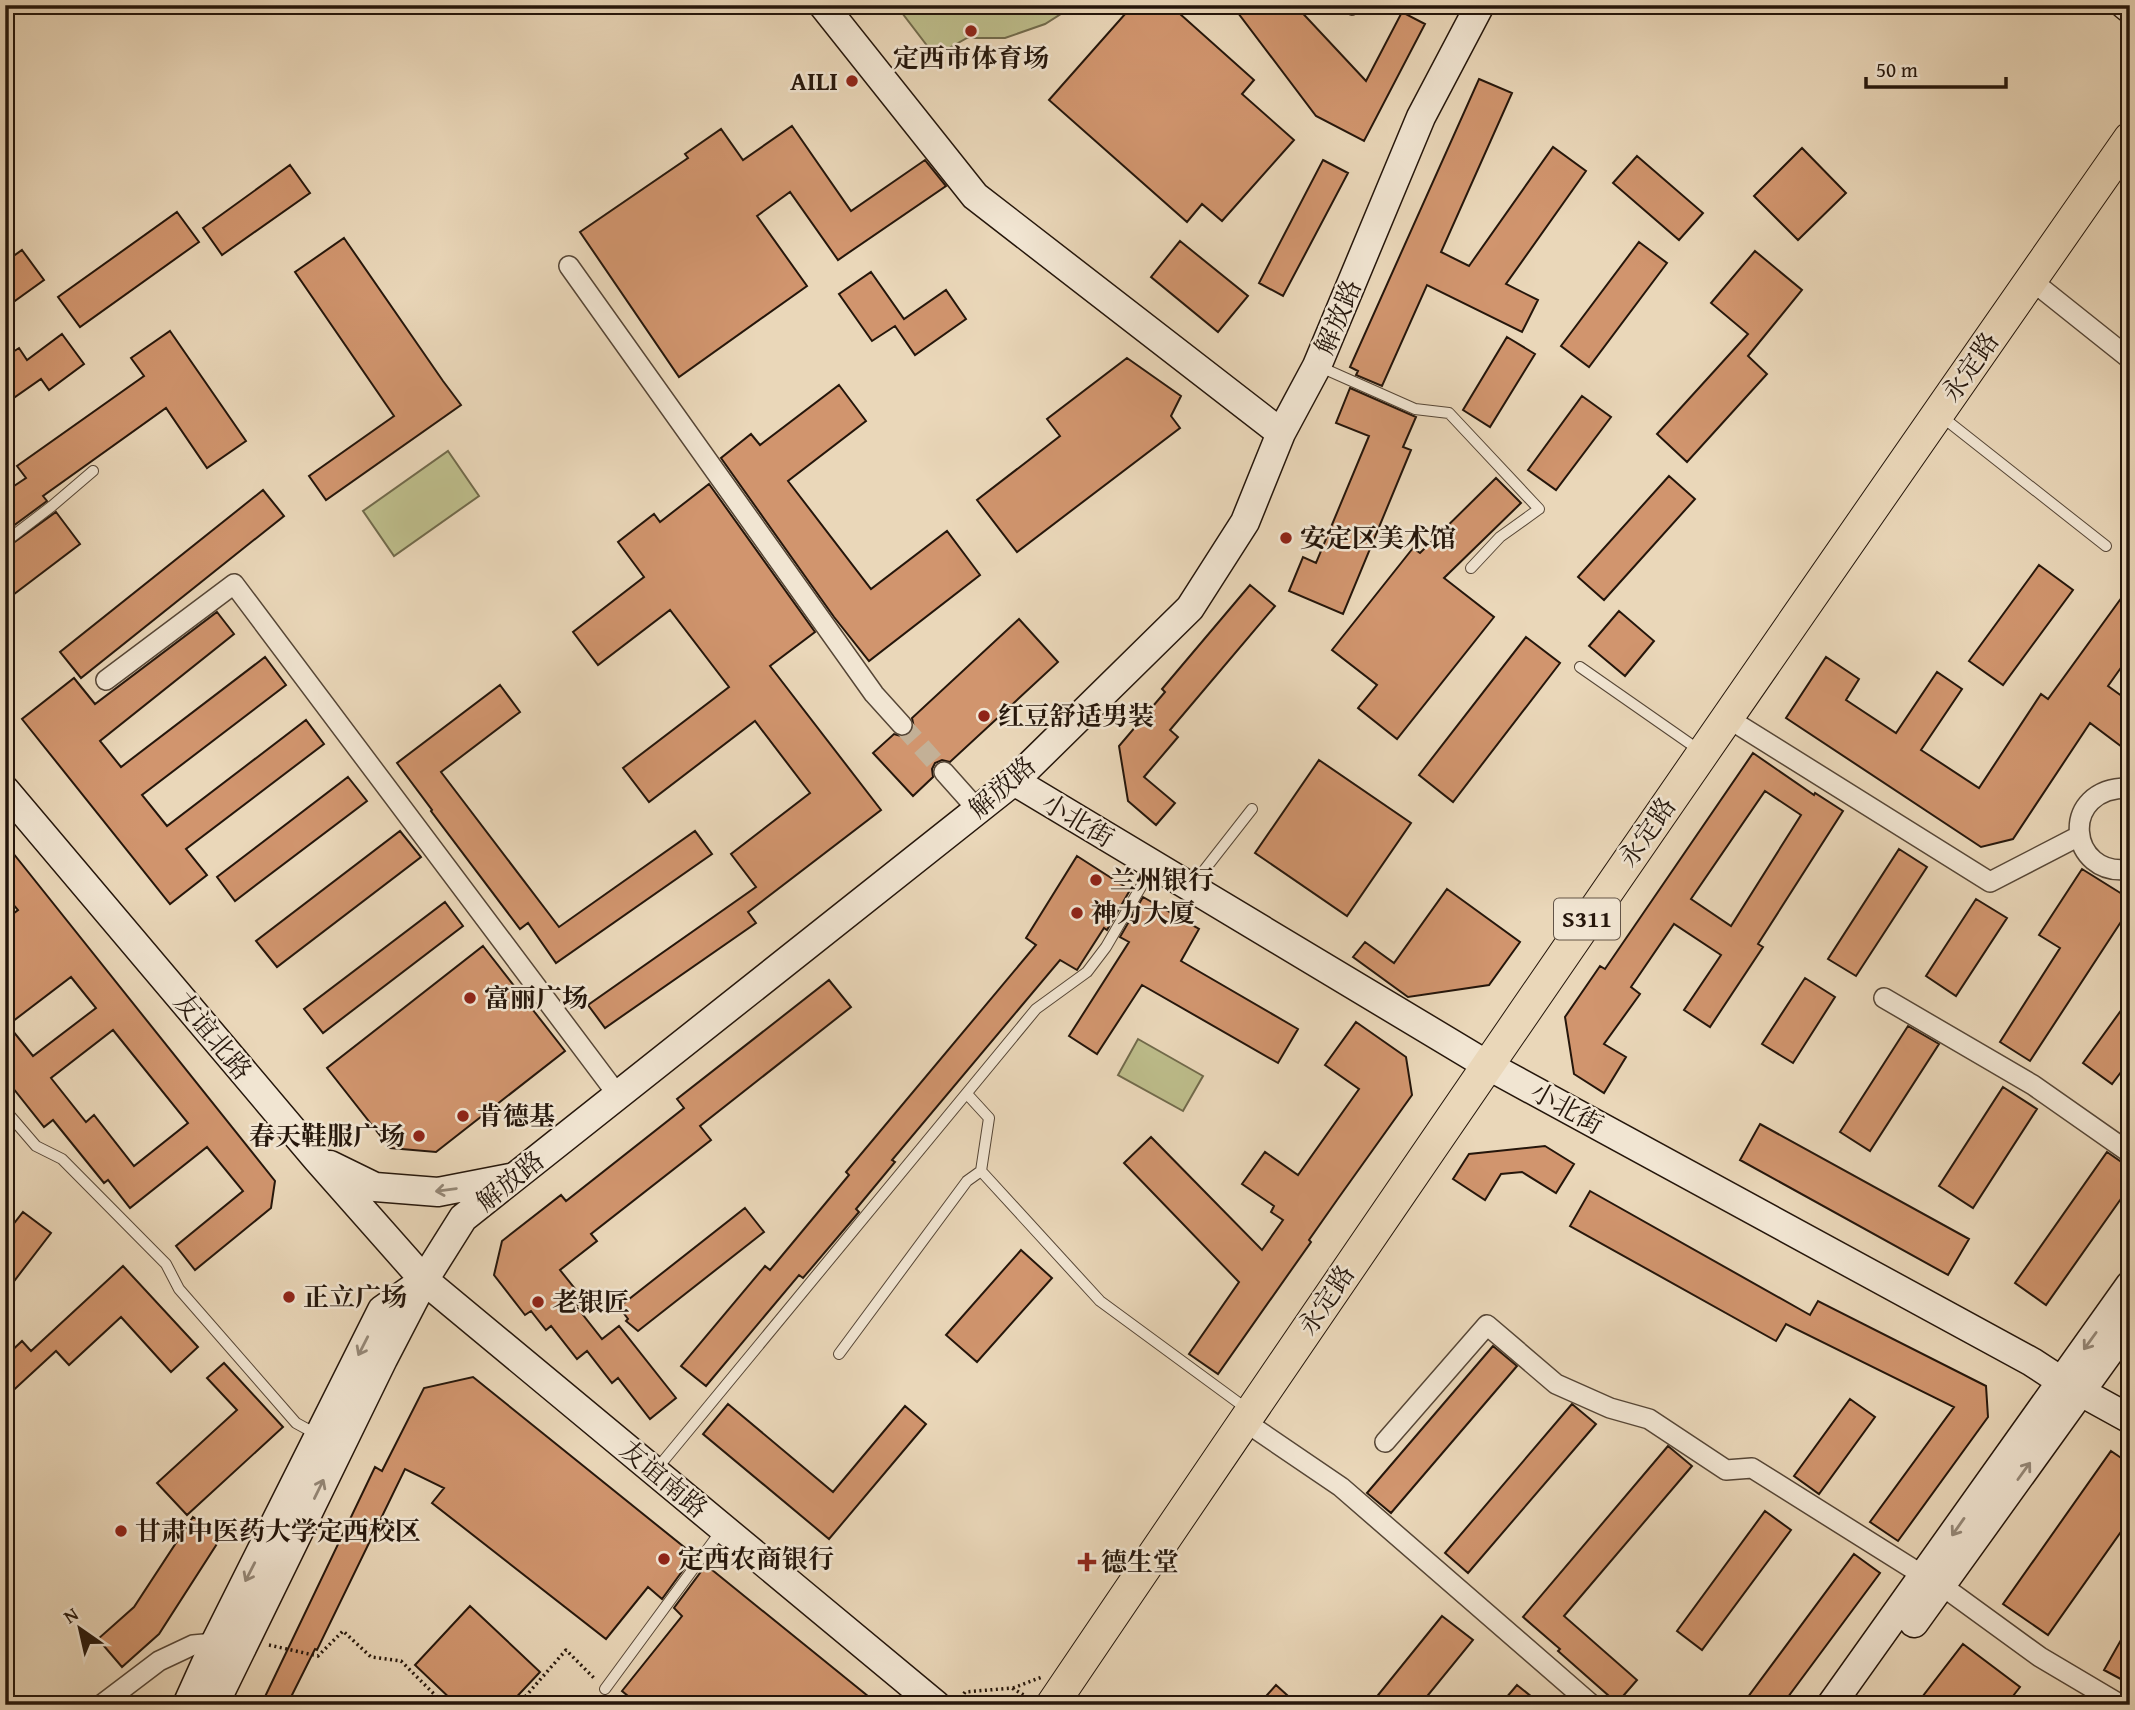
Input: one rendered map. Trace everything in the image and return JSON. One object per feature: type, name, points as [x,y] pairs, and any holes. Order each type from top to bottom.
[{"type":"main road","name":"永定路","points":[[1041,1702],[1247,1416],[1726,717],[2130,138]]},
{"type":"street","points":[[823,5],[975,196],[1281,433]]},
{"type":"street","points":[[2125,5],[2130,9]]},
{"type":"street","name":"解放路","points":[[187,1705],[215,1643],[330,1440],[463,1218],[1014,781],[1190,608],[1245,522],[1281,433],[1317,366],[1420,117],[1476,7]]},
{"type":"street","points":[[569,266],[874,694],[902,725]]},
{"type":"street","points":[[2031,280],[2130,359]]},
{"type":"street","points":[[106,680],[234,584],[617,1094]]},
{"type":"street","points":[[1726,717],[1990,883],[2080,835]]},
{"type":"street","points":[[944,772],[978,809]]},
{"type":"street","name":"小北街","points":[[1014,781],[1487,1065],[2032,1362],[2130,1419]]},
{"type":"street","points":[[2130,788],[2114,788],[2099,794],[2087,804],[2080,819],[2080,835],[2085,851],[2096,863],[2111,870],[2130,869]]},
{"type":"street","name":"友谊北路","points":[[5,790],[317,1159],[424,1280]]},
{"type":"street","points":[[1884,998],[2033,1085],[2130,1153]]},
{"type":"street","points":[[317,1159],[375,1187],[438,1192],[513,1178]]},
{"type":"street","name":"友谊南路","points":[[424,1280],[936,1705]]},
{"type":"street","points":[[1854,1705],[1932,1581],[2071,1386],[2130,1286]]},
{"type":"street","points":[[2071,1386],[2130,1323]]},
{"type":"street","points":[[1385,1442],[1487,1325],[1556,1384],[1610,1408],[1649,1419],[1726,1470],[1752,1468],[1932,1581],[2040,1657],[2120,1705]]},
{"type":"street","points":[[1247,1416],[1341,1487],[1592,1705]]},
{"type":"street","name":"解放路","points":[[214,1705],[246,1639],[330,1440]]},
{"type":"street","points":[[1831,1705],[1932,1581]]},
{"type":"street","points":[[101,1705],[159,1661],[193,1645],[215,1643]]},
{"type":"lane","points":[[1348,5],[1352,10],[1357,5]]},
{"type":"lane","points":[[1317,366],[1415,409],[1449,413],[1539,509],[1500,537],[1471,568]]},
{"type":"lane","points":[[1938,414],[2106,546]]},
{"type":"lane","points":[[5,542],[93,471]]},
{"type":"lane","points":[[1580,667],[1702,752]]},
{"type":"lane","points":[[1191,887],[1252,809]]},
{"type":"lane","points":[[655,1471],[1036,1009],[1087,972],[1153,866]]},
{"type":"lane","points":[[839,1354],[967,1181],[981,1171],[989,1118],[967,1094]]},
{"type":"lane","points":[[5,1110],[36,1146],[62,1159],[166,1264],[179,1289],[296,1423],[330,1440]]},
{"type":"lane","points":[[981,1171],[1100,1301],[1247,1416]]},
{"type":"lane","points":[[605,1689],[723,1528]]},
{"type":"path","points":[[246,1639],[318,1656],[343,1632],[371,1657],[401,1661],[445,1705]]},
{"type":"path","points":[[517,1705],[566,1650],[605,1689]]},
{"type":"path","points":[[957,1705],[965,1692],[1013,1688],[1041,1702]]},
{"type":"green space","name":"定西市体育场","points":[[896,5],[1075,5],[1045,24],[1005,38],[967,38],[935,56]]},
{"type":"green space","points":[[448,451],[479,496],[394,556],[363,511]]},
{"type":"green space","points":[[1138,1039],[1203,1076],[1183,1111],[1118,1075]]},
{"type":"building","points":[[1133,5],[1170,5],[1254,80],[1242,94],[1294,140],[1222,221],[1202,204],[1187,222],[1049,100]]},
{"type":"building","points":[[1232,5],[1295,5],[1366,81],[1402,12],[1425,24],[1364,141],[1316,116]]},
{"type":"building","points":[[1479,79],[1512,93],[1441,252],[1469,266],[1553,147],[1586,171],[1506,284],[1538,300],[1522,332],[1427,285],[1382,386],[1356,375],[1358,371],[1350,367]]},
{"type":"building","points":[[792,126],[851,211],[925,160],[946,186],[838,260],[790,192],[757,216],[807,286],[679,377],[580,232],[688,158],[685,154],[721,129],[743,160]]},
{"type":"building","points":[[1802,148],[1846,193],[1798,240],[1754,196]]},
{"type":"building","points":[[1637,156],[1703,213],[1679,240],[1613,183]]},
{"type":"building","points":[[1323,160],[1348,173],[1283,296],[1259,283]]},
{"type":"building","points":[[290,165],[310,193],[222,255],[203,228]]},
{"type":"building","points":[[177,212],[199,242],[80,327],[58,297]]},
{"type":"building","points":[[344,238],[461,405],[326,500],[309,476],[394,416],[295,272]]},
{"type":"building","points":[[1180,241],[1248,296],[1218,332],[1151,277]]},
{"type":"building","points":[[1639,242],[1667,263],[1589,367],[1561,346]]},
{"type":"building","points":[[22,250],[44,280],[5,308],[5,262]]},
{"type":"building","points":[[1755,251],[1802,290],[1748,356],[1767,374],[1687,462],[1657,434],[1748,334],[1711,303]]},
{"type":"building","points":[[871,272],[904,319],[946,290],[966,319],[915,355],[895,326],[872,341],[839,294]]},
{"type":"building","points":[[170,331],[246,441],[207,468],[166,408],[43,496],[47,501],[5,532],[5,492],[26,478],[17,466],[144,376],[131,358]]},
{"type":"building","points":[[62,334],[84,364],[49,390],[41,379],[5,404],[5,357],[19,348],[27,360]]},
{"type":"building","points":[[1507,337],[1535,354],[1490,427],[1463,410]]},
{"type":"building","points":[[1127,358],[1181,396],[1171,416],[1180,428],[1017,552],[977,500],[1060,436],[1047,419]]},
{"type":"building","points":[[839,385],[866,421],[788,481],[871,589],[947,531],[980,575],[869,661],[834,617],[721,458],[751,434],[760,445]]},
{"type":"building","points":[[1350,388],[1416,417],[1403,447],[1411,450],[1343,614],[1289,591],[1303,557],[1316,563],[1369,436],[1336,423]]},
{"type":"building","points":[[1582,396],[1611,417],[1556,490],[1528,470]]},
{"type":"building","points":[[1669,476],[1695,499],[1604,600],[1578,577]]},
{"type":"building","points":[[1496,478],[1521,503],[1444,578],[1494,617],[1397,739],[1358,708],[1377,685],[1332,650],[1413,548],[1420,553]]},
{"type":"building","points":[[709,484],[815,632],[770,666],[881,810],[748,912],[756,923],[605,1028],[588,1005],[756,887],[731,854],[810,793],[755,721],[649,802],[623,768],[729,687],[670,610],[598,665],[573,632],[644,577],[618,542],[654,514],[660,522]]},
{"type":"building","points":[[263,490],[284,516],[81,678],[60,652]]},
{"type":"building","points":[[56,512],[80,544],[5,601],[5,549]]},
{"type":"building","points":[[2039,565],[2073,590],[2003,685],[1969,661]]},
{"type":"building","points":[[1250,585],[1275,606],[1170,730],[1178,737],[1144,777],[1175,803],[1156,825],[1128,801],[1119,746],[1165,692],[1162,689]]},
{"type":"building","points":[[2130,586],[2130,655],[2108,686],[2130,702],[2130,753],[2090,723],[2013,839],[1981,847],[1786,718],[1826,657],[1859,679],[1846,700],[1896,733],[1937,672],[1962,689],[1921,750],[1979,788],[2041,694],[2048,699]]},
{"type":"building","points":[[1619,611],[1654,641],[1625,676],[1589,646]]},
{"type":"building","points":[[217,612],[234,634],[100,741],[121,767],[265,657],[286,685],[142,795],[167,826],[306,720],[324,744],[186,849],[207,875],[170,904],[22,719],[74,678],[95,704]]},
{"type":"building","points":[[1019,619],[1058,662],[950,762],[942,760],[935,763],[932,769],[933,777],[913,796],[873,753],[894,734],[904,737],[911,734],[914,728],[912,718]]},
{"type":"building","points":[[1526,637],[1560,663],[1453,802],[1419,775]]},
{"type":"building","points":[[500,685],[520,712],[441,772],[559,927],[695,831],[712,854],[556,963],[528,923],[520,929],[397,763]]},
{"type":"building","points":[[1753,753],[1814,795],[1815,793],[1843,811],[1758,944],[1763,947],[1710,1027],[1684,1010],[1721,955],[1674,924],[1631,987],[1640,994],[1604,1044],[1626,1057],[1604,1093],[1574,1074],[1565,1017],[1600,966],[1605,969]],"holes":[[[1765,791],[1801,815],[1731,926],[1691,899]]]},
{"type":"building","points":[[1319,760],[1411,823],[1347,916],[1255,853]]},
{"type":"building","points":[[348,777],[367,801],[235,901],[217,877]]},
{"type":"building","points":[[400,831],[421,857],[277,967],[256,941]]},
{"type":"building","points":[[5,843],[275,1181],[271,1208],[195,1270],[176,1246],[243,1191],[207,1147],[130,1208],[108,1180],[104,1183],[53,1120],[44,1127],[5,1078],[5,920],[18,910],[5,895]],"holes":[[[71,977],[96,1008],[33,1056],[8,1025]],[[113,1030],[188,1123],[134,1166],[94,1115],[86,1122],[51,1078]]]},
{"type":"building","points":[[1899,849],[1927,867],[1856,976],[1828,959]]},
{"type":"building","points":[[1077,856],[1130,890],[1107,930],[1104,928],[1077,970],[1060,960],[892,1160],[895,1162],[856,1209],[859,1212],[803,1278],[799,1275],[706,1386],[681,1366],[765,1266],[770,1270],[849,1175],[846,1172],[1036,945],[1026,938]]},
{"type":"building","points":[[2082,869],[2130,899],[2130,908],[2030,1061],[2000,1042],[2060,948],[2039,935]]},
{"type":"building","points":[[1447,889],[1520,942],[1489,985],[1408,997],[1353,957],[1365,942],[1394,963]]},
{"type":"building","points":[[1143,897],[1199,929],[1181,961],[1298,1029],[1278,1063],[1142,985],[1097,1054],[1069,1036],[1129,942],[1120,937]]},
{"type":"building","points":[[1976,899],[2007,918],[1956,996],[1926,976]]},
{"type":"building","points":[[445,902],[463,926],[323,1033],[304,1009]]},
{"type":"building","name":"富丽广场","points":[[483,946],[565,1051],[436,1152],[390,1148],[327,1068]]},
{"type":"building","points":[[1805,978],[1835,997],[1793,1063],[1762,1044]]},
{"type":"building","points":[[829,980],[851,1007],[700,1126],[711,1140],[591,1234],[597,1241],[560,1270],[584,1300],[576,1306],[602,1339],[619,1326],[676,1398],[650,1419],[618,1378],[612,1383],[587,1351],[577,1359],[551,1326],[546,1330],[531,1311],[525,1315],[494,1275],[502,1241],[561,1195],[566,1201],[684,1108],[677,1099]]},
{"type":"building","points":[[2130,998],[2130,1060],[2112,1084],[2083,1063]]},
{"type":"building","points":[[1356,1022],[1406,1057],[1412,1095],[1218,1374],[1189,1354],[1239,1282],[1124,1163],[1151,1137],[1262,1250],[1283,1220],[1271,1212],[1274,1206],[1242,1184],[1265,1152],[1298,1175],[1359,1089],[1325,1065]]},
{"type":"building","points":[[1908,1026],[1939,1044],[1870,1151],[1840,1132]]},
{"type":"building","points":[[2003,1087],[2037,1109],[1973,1208],[1939,1186]]},
{"type":"building","points":[[1760,1124],[1969,1239],[1948,1275],[1740,1160]]},
{"type":"building","points":[[1545,1146],[1574,1164],[1556,1193],[1522,1172],[1501,1174],[1485,1200],[1453,1179],[1469,1154]]},
{"type":"building","points":[[2107,1152],[2130,1165],[2130,1186],[2046,1305],[2015,1283]]},
{"type":"building","points":[[1590,1191],[1810,1315],[1818,1301],[1986,1386],[1988,1417],[1898,1541],[1870,1522],[1954,1407],[1786,1324],[1776,1341],[1570,1226]]},
{"type":"building","points":[[745,1208],[764,1232],[638,1331],[626,1321],[628,1319],[619,1307]]},
{"type":"building","points":[[23,1212],[51,1233],[5,1293],[5,1235]]},
{"type":"building","points":[[1021,1250],[1052,1278],[977,1362],[946,1335]]},
{"type":"building","points":[[123,1266],[198,1347],[171,1372],[121,1317],[69,1365],[56,1351],[5,1398],[5,1357],[22,1341],[31,1351]]},
{"type":"building","points":[[1493,1346],[1517,1366],[1391,1513],[1367,1493]]},
{"type":"building","points":[[224,1363],[283,1427],[187,1515],[157,1483],[237,1410],[207,1378]]},
{"type":"building","points":[[473,1377],[694,1555],[662,1599],[648,1587],[606,1639],[432,1503],[444,1488],[405,1469],[317,1650],[315,1649],[287,1705],[261,1705],[375,1467],[382,1471],[424,1388]]},
{"type":"building","points":[[1850,1399],[1875,1417],[1819,1494],[1794,1476]]},
{"type":"building","points":[[728,1404],[833,1492],[905,1406],[926,1424],[829,1539],[703,1434]]},
{"type":"building","points":[[1572,1404],[1596,1424],[1468,1573],[1445,1553]]},
{"type":"building","points":[[1668,1446],[1692,1466],[1564,1616],[1637,1680],[1617,1703],[1523,1617]]},
{"type":"building","points":[[2111,1451],[2130,1464],[2130,1519],[2048,1635],[2003,1604]]},
{"type":"building","points":[[1765,1511],[1791,1530],[1702,1650],[1677,1631]]},
{"type":"building","points":[[193,1517],[222,1536],[159,1634],[122,1667],[98,1639],[134,1607]]},
{"type":"building","points":[[1854,1554],[1880,1573],[1782,1705],[1742,1705]]},
{"type":"building","points":[[706,1565],[879,1705],[639,1705],[622,1691],[682,1616],[674,1608]]},
{"type":"building","points":[[470,1606],[540,1672],[509,1705],[457,1705],[415,1665]]},
{"type":"building","points":[[1442,1616],[1473,1640],[1420,1705],[1370,1705]]},
{"type":"building","points":[[2130,1624],[2130,1684],[2104,1670]]},
{"type":"building","points":[[1963,1644],[2020,1687],[2006,1705],[1916,1705]]},
{"type":"building","points":[[1276,1685],[1298,1705],[1258,1705]]},
{"type":"building","points":[[1517,1685],[1542,1705],[1500,1705]]},
{"type":"tunnel","points":[[902,725],[944,772]]},
{"type":"place","name":"定西市体育场","points":[[971,31]]},
{"type":"place","name":"AILI","points":[[852,81]]},
{"type":"place","name":"安定区美术馆","points":[[1286,538]]},
{"type":"place","name":"红豆舒适男装","points":[[984,716]]},
{"type":"place","name":"兰州银行","points":[[1096,880]]},
{"type":"place","name":"神力大厦","points":[[1077,913]]},
{"type":"place","name":"富丽广场","points":[[470,998]]},
{"type":"place","name":"肯德基","points":[[463,1116]]},
{"type":"place","name":"春天鞋服广场","points":[[419,1136]]},
{"type":"place","name":"正立广场","points":[[289,1297]]},
{"type":"place","name":"老银匠","points":[[538,1302]]},
{"type":"place","name":"甘肃中医药大学定西校区","points":[[121,1531]]},
{"type":"place","name":"定西农商银行","points":[[664,1559]]},
{"type":"place","name":"德生堂","points":[[1087,1562]]}]
